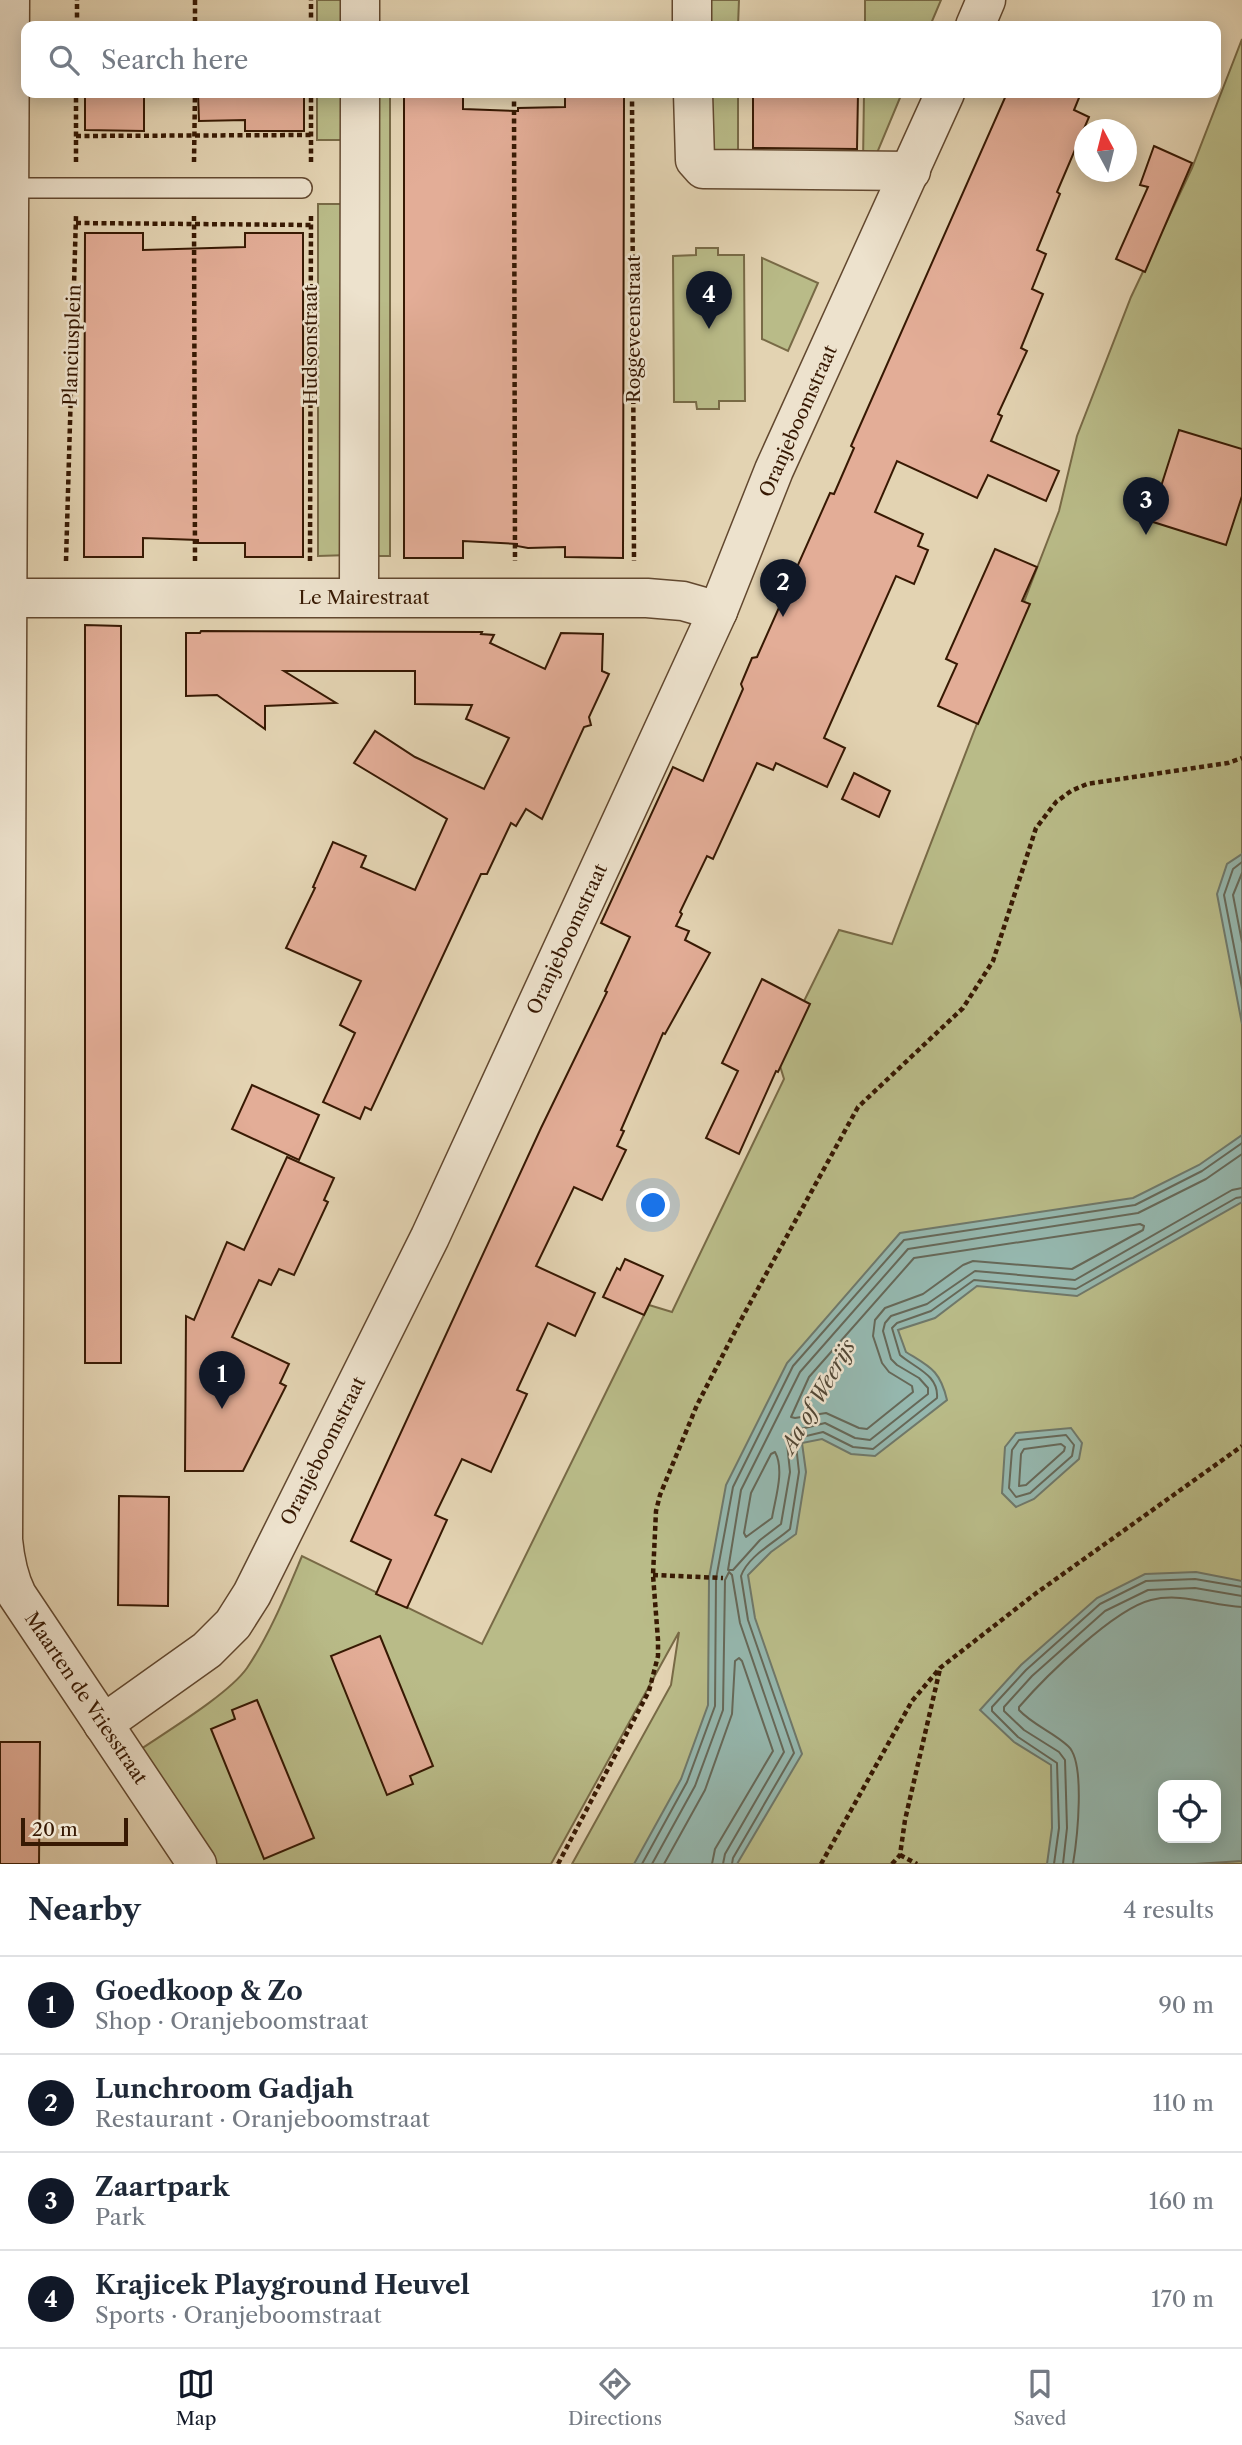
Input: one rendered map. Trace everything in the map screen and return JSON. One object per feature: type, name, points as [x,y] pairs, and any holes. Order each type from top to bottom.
[{"type":"street","points":[[5,621],[10,0]]},
{"type":"street","points":[[359,0],[360,21]]},
{"type":"street","points":[[692,0],[692,21]]},
{"type":"street","points":[[977,21],[986,0]]},
{"type":"street","points":[[359,597],[360,98]]},
{"type":"street","points":[[693,98],[695,160],[703,169],[911,171]]},
{"type":"street","name":"Oranjeboomstraat","points":[[103,1724],[207,1650],[233,1624],[252,1594],[430,1237],[718,611],[774,470],[944,98]]},
{"type":"street","name":"Le Mairestraat","points":[[5,621],[66,598],[648,598],[683,601],[718,611]]},
{"type":"street","name":"Maarten de Vriesstraat","points":[[5,621],[3,1540],[18,1624],[103,1724],[197,1864]]},
{"type":"lane","points":[[10,188],[308,188]]},
{"type":"path","points":[[77,0],[77,21]]},
{"type":"path","points":[[195,0],[195,21]]},
{"type":"path","points":[[311,0],[311,21]]},
{"type":"path","name":"Planciusplein","points":[[66,598],[76,223],[76,98]]},
{"type":"path","points":[[195,98],[195,135]]},
{"type":"path","name":"Hudsonstraat","points":[[310,597],[311,225],[308,188],[311,98]]},
{"type":"path","points":[[514,98],[515,557]]},
{"type":"path","name":"Roggeveenstraat","points":[[632,98],[634,566]]},
{"type":"path","points":[[76,136],[311,135]]},
{"type":"path","points":[[76,223],[311,225]]},
{"type":"path","points":[[195,224],[195,565]]},
{"type":"path","points":[[558,1864],[649,1691],[659,1640],[653,1575],[654,1525],[660,1495],[703,1394],[858,1107],[962,1008],[984,976],[993,961],[1036,828],[1045,814],[1071,791],[1087,784],[1228,763],[1242,758]]},
{"type":"path","points":[[821,1864],[912,1702],[940,1668],[1024,1601],[1242,1446]]},
{"type":"path","points":[[653,1575],[723,1578]]},
{"type":"path","points":[[892,1864],[900,1855],[905,1820],[940,1668]]},
{"type":"path","points":[[900,1855],[917,1864]]},
{"type":"green space","points":[[317,0],[349,0],[349,21],[317,21]]},
{"type":"green space","points":[[703,0],[739,0],[738,21],[703,21]]},
{"type":"green space","points":[[865,0],[941,0],[932,21],[865,21]]},
{"type":"green space","points":[[1242,39],[1242,1864],[572,1864],[671,1685],[679,1632],[551,1864],[214,1864],[135,1753],[211,1701],[238,1679],[270,1628],[302,1556],[482,1644],[649,1305],[672,1312],[784,1079],[777,1056],[839,930],[892,944],[1059,511],[1077,436],[1131,297],[1192,168]]},
{"type":"green space","points":[[317,98],[350,98],[350,140],[317,140]]},
{"type":"green space","points":[[370,98],[390,98],[390,556],[368,556]]},
{"type":"green space","points":[[704,98],[738,98],[738,160],[709,151]]},
{"type":"green space","points":[[864,98],[900,98],[872,165],[863,164]]},
{"type":"green space","points":[[318,204],[350,204],[350,555],[318,556]]},
{"type":"green space","points":[[696,248],[718,248],[718,255],[744,255],[745,401],[719,401],[719,409],[697,409],[696,402],[674,402],[673,256],[696,255]]},
{"type":"green space","points":[[762,258],[818,283],[788,351],[762,339]]},
{"type":"water","points":[[1242,854],[1242,1024],[1217,894],[1227,864]]},
{"type":"water","name":"Aa of Weerijs","points":[[1242,1135],[1242,1202],[1077,1296],[977,1286],[935,1318],[898,1330],[906,1352],[933,1370],[941,1382],[947,1400],[875,1456],[851,1454],[822,1439],[802,1443],[806,1472],[796,1534],[771,1552],[748,1575],[755,1618],[802,1754],[737,1864],[634,1864],[681,1779],[708,1705],[709,1578],[726,1485],[787,1363],[900,1233],[1133,1198],[1199,1165]]},
{"type":"water","points":[[1071,1428],[1082,1443],[1079,1459],[1034,1499],[1016,1507],[1002,1493],[1005,1447],[1016,1433]]},
{"type":"water","points":[[1196,1572],[1242,1581],[1242,1861],[1195,1864],[1047,1864],[1052,1828],[1051,1765],[1014,1742],[980,1710],[1021,1665],[1097,1598],[1145,1574]]},
{"type":"building","points":[[85,98],[144,98],[144,131],[85,130]]},
{"type":"building","points":[[198,98],[304,98],[304,131],[245,131],[245,120],[199,121]]},
{"type":"building","points":[[404,98],[463,98],[463,109],[518,111],[518,108],[565,107],[565,98],[624,98],[623,558],[565,557],[565,547],[528,548],[517,544],[463,541],[463,558],[404,558]]},
{"type":"building","points":[[753,98],[858,98],[857,149],[753,148]]},
{"type":"building","points":[[1005,98],[1079,98],[1074,110],[1089,117],[1074,119],[1074,152],[1037,250],[1046,254],[1032,289],[1043,294],[1021,348],[1027,351],[998,414],[1002,416],[991,441],[1059,471],[1046,501],[988,475],[977,498],[897,461],[875,512],[923,534],[918,546],[928,550],[914,584],[896,576],[824,738],[845,748],[827,787],[776,763],[773,770],[757,763],[713,859],[707,856],[676,926],[689,931],[685,940],[710,953],[665,1034],[663,1033],[621,1130],[624,1131],[617,1146],[626,1150],[602,1200],[574,1187],[536,1266],[595,1293],[575,1336],[548,1323],[517,1390],[527,1394],[491,1472],[462,1459],[435,1515],[447,1520],[407,1608],[376,1594],[391,1560],[351,1541],[541,1128],[607,992],[605,991],[630,937],[601,923],[673,767],[703,781],[743,689],[741,684],[752,658],[757,657],[830,493],[834,494],[854,448],[851,446]]},
{"type":"building","points":[[1154,146],[1192,163],[1145,272],[1116,259],[1148,187],[1140,185]]},
{"type":"building","points":[[85,233],[143,233],[143,250],[245,247],[245,233],[303,233],[303,557],[245,557],[245,543],[198,543],[198,540],[143,538],[143,557],[84,557]]},
{"type":"building","points":[[1179,430],[1242,449],[1242,496],[1226,545],[1150,521]]},
{"type":"building","points":[[995,549],[1037,567],[1022,601],[1030,604],[978,724],[938,706],[957,664],[946,659]]},
{"type":"building","points":[[85,625],[121,626],[121,1363],[85,1363]]},
{"type":"building","points":[[482,632],[481,634],[494,635],[490,643],[545,669],[561,633],[603,634],[602,671],[609,674],[589,717],[591,725],[584,727],[542,819],[526,809],[516,826],[511,823],[487,874],[481,874],[371,1110],[365,1107],[360,1119],[323,1102],[355,1033],[340,1025],[361,981],[286,948],[315,888],[313,887],[333,842],[366,856],[361,867],[415,890],[447,819],[354,763],[375,731],[415,757],[484,789],[509,738],[466,719],[472,705],[415,704],[415,671],[284,671],[336,703],[265,706],[265,729],[217,695],[186,696],[186,633]]},
{"type":"building","points":[[854,773],[890,791],[879,817],[842,799]]},
{"type":"building","points":[[762,979],[810,1004],[739,1154],[706,1138],[738,1071],[722,1063]]},
{"type":"building","points":[[252,1085],[319,1115],[299,1160],[232,1129]]},
{"type":"building","points":[[287,1157],[334,1178],[324,1200],[328,1202],[294,1275],[279,1269],[271,1285],[259,1280],[232,1337],[289,1364],[280,1383],[286,1386],[243,1471],[185,1471],[186,1316],[194,1320],[227,1242],[244,1250]]},
{"type":"building","points":[[625,1259],[663,1276],[644,1315],[603,1297],[617,1268],[620,1270]]},
{"type":"building","points":[[119,1496],[169,1497],[168,1606],[118,1605]]},
{"type":"building","points":[[380,1636],[433,1766],[410,1776],[413,1784],[387,1795],[331,1656]]},
{"type":"building","points":[[257,1700],[314,1838],[264,1859],[211,1729],[235,1719],[232,1710]]},
{"type":"building","points":[[0,1742],[40,1742],[39,1864],[0,1864]]},
{"type":"place","name":"Krajicek Playground Heuvel","points":[[709,329]]},
{"type":"place","name":"Zaartpark","points":[[1146,535]]},
{"type":"place","name":"Lunchroom Gadjah","points":[[783,617]]},
{"type":"place","name":"Goedkoop & Zo","points":[[222,1409]]}]
